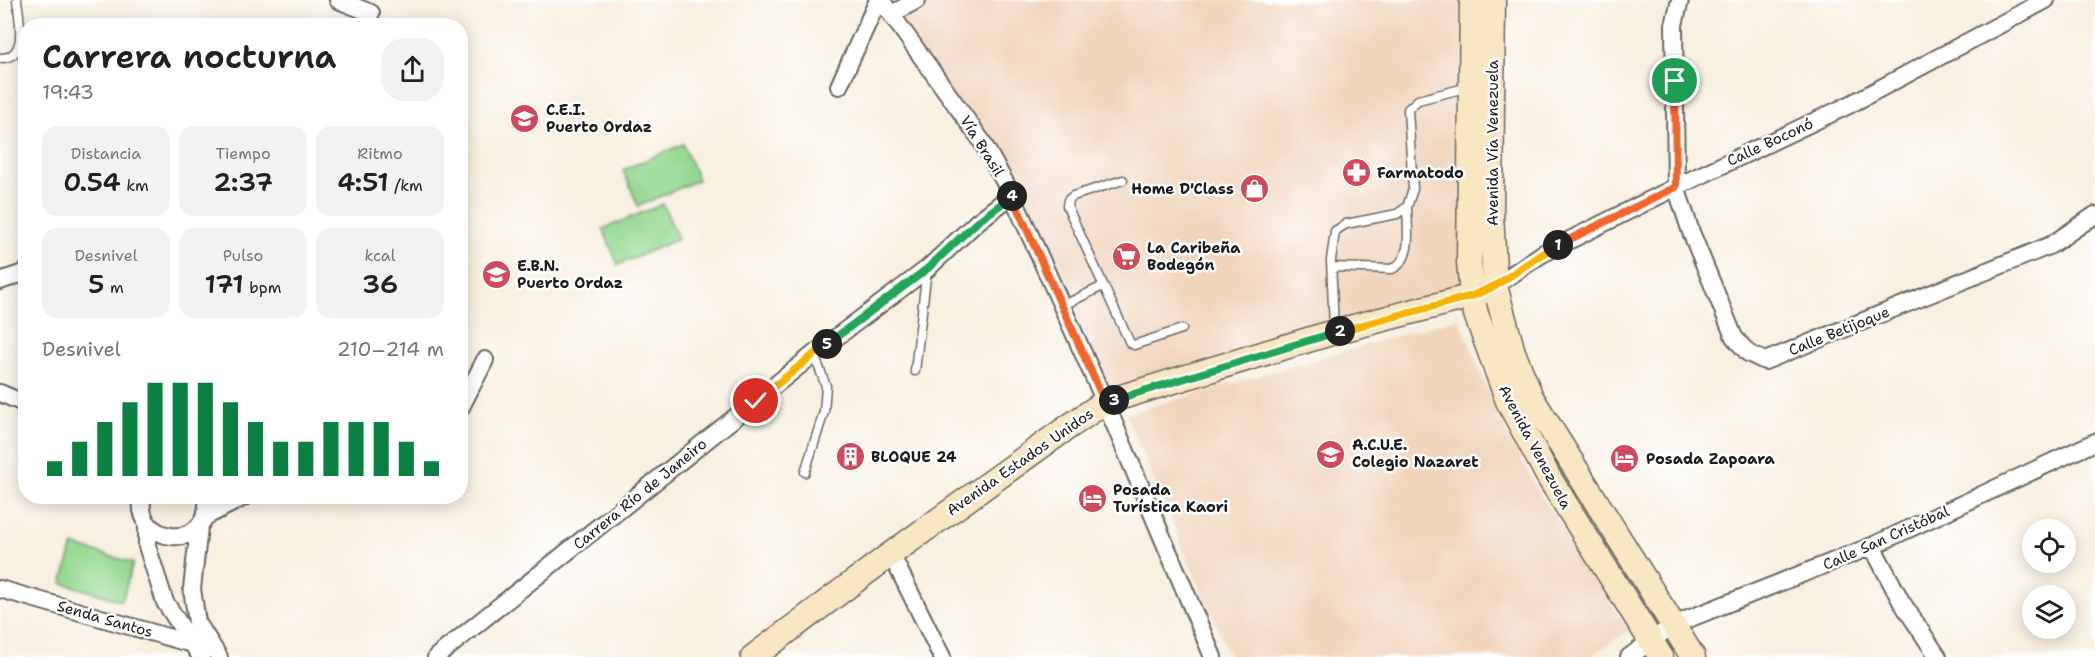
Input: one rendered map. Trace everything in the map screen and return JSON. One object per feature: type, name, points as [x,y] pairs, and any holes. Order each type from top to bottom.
[{"type":"street","points":[[338,0],[371,13]]},
{"type":"street","points":[[839,86],[880,0]]},
{"type":"street","name":"Vía Brasil","points":[[880,0],[981,140],[1012,195],[1105,402],[1213,657]]},
{"type":"street","points":[[892,14],[916,0]]},
{"type":"street","name":"Avenida Venezuela","points":[[1472,0],[1469,262],[1472,296],[1492,361],[1508,401],[1548,477],[1656,650]]},
{"type":"street","name":"Avenida Vía Venezuela","points":[[1493,0],[1491,213],[1495,286]]},
{"type":"street","points":[[1676,187],[1674,26],[1680,0]]},
{"type":"street","name":"Calle Boconó","points":[[1495,286],[1542,254],[1849,105],[2046,0]]},
{"type":"street","name":"Calle Betijoque","points":[[1676,187],[1691,232],[1734,337],[1748,352],[1765,361],[2051,245],[2095,215]]},
{"type":"street","name":"Carrera Río de Janeiro","points":[[436,657],[814,354],[927,269],[977,222],[1012,195]]},
{"type":"street","points":[[2,284],[18,276]]},
{"type":"street","name":"Avenida Venezuela","points":[[1495,286],[1513,352],[1531,397],[1693,657]]},
{"type":"street","name":"Avenida Estados Unidos","points":[[753,657],[891,554],[1105,402],[1334,332],[1472,296],[1495,286]]},
{"type":"street","points":[[468,393],[485,360]]},
{"type":"street","points":[[0,393],[18,401]]},
{"type":"street","name":"Calle San Cristóbal","points":[[1629,657],[1656,650],[1673,625],[1872,546],[2095,442]]},
{"type":"street","points":[[142,504],[147,522],[147,546],[165,602],[206,651]]},
{"type":"street","points":[[206,651],[197,622],[192,589],[202,522],[208,504]]},
{"type":"street","points":[[147,522],[153,529],[172,537],[191,533],[202,522],[232,504]]},
{"type":"street","points":[[1872,546],[1901,601],[1938,657]]},
{"type":"street","points":[[891,554],[942,657]]},
{"type":"street","name":"Senda Santos","points":[[0,590],[206,651]]},
{"type":"lane","points":[[17,0],[19,18]]},
{"type":"lane","points":[[0,58],[12,56],[18,44]]},
{"type":"lane","points":[[1332,267],[1392,269],[1399,266],[1407,252],[1407,207],[1413,189],[1408,109],[1418,100],[1471,87]]},
{"type":"lane","points":[[1123,180],[1073,196],[1068,200],[1067,206],[1130,343],[1134,345],[1182,329]]},
{"type":"lane","points":[[1334,332],[1332,267],[1335,231],[1346,224],[1397,214],[1407,207]]},
{"type":"lane","points":[[915,371],[927,269]]},
{"type":"lane","points":[[1062,306],[1103,286]]},
{"type":"lane","points":[[805,472],[824,412],[826,386],[814,354]]},
{"type":"shaded area","points":[[917,0],[1472,0],[1472,296],[1105,402],[1012,195],[892,14]]},
{"type":"shaded area","name":"A.C.U.E. Colegio Nazaret","points":[[1459,318],[1500,419],[1537,489],[1629,630],[1590,657],[1230,657],[1126,414]]},
{"type":"green space","points":[[683,144],[698,180],[638,206],[623,170]]},
{"type":"green space","points":[[663,204],[678,239],[618,265],[603,229]]},
{"type":"green space","points":[[73,545],[133,563],[122,601],[62,583]]},
{"type":"place","name":"C.E.I. Puerto Ordaz","points":[[525,119]]},
{"type":"place","name":"Farmatodo","points":[[1356,173]]},
{"type":"place","name":"Home D'Class","points":[[1255,189]]},
{"type":"place","name":"La Caribeña Bodegón","points":[[1126,257]]},
{"type":"place","name":"E.B.N. Puerto Ordaz","points":[[496,275]]},
{"type":"place","name":"A.C.U.E. Colegio Nazaret","points":[[1331,454]]},
{"type":"place","name":"BLOQUE 24","points":[[850,457]]},
{"type":"place","name":"Posada Zapoara","points":[[1625,459]]},
{"type":"place","name":"Posada Turística Kaori","points":[[1092,499]]},
{"type":"route","points":[[756,401],[927,269],[977,222],[1012,195],[1105,402],[1334,332],[1472,296],[1495,286],[1542,254],[1676,187],[1675,81]]}]
